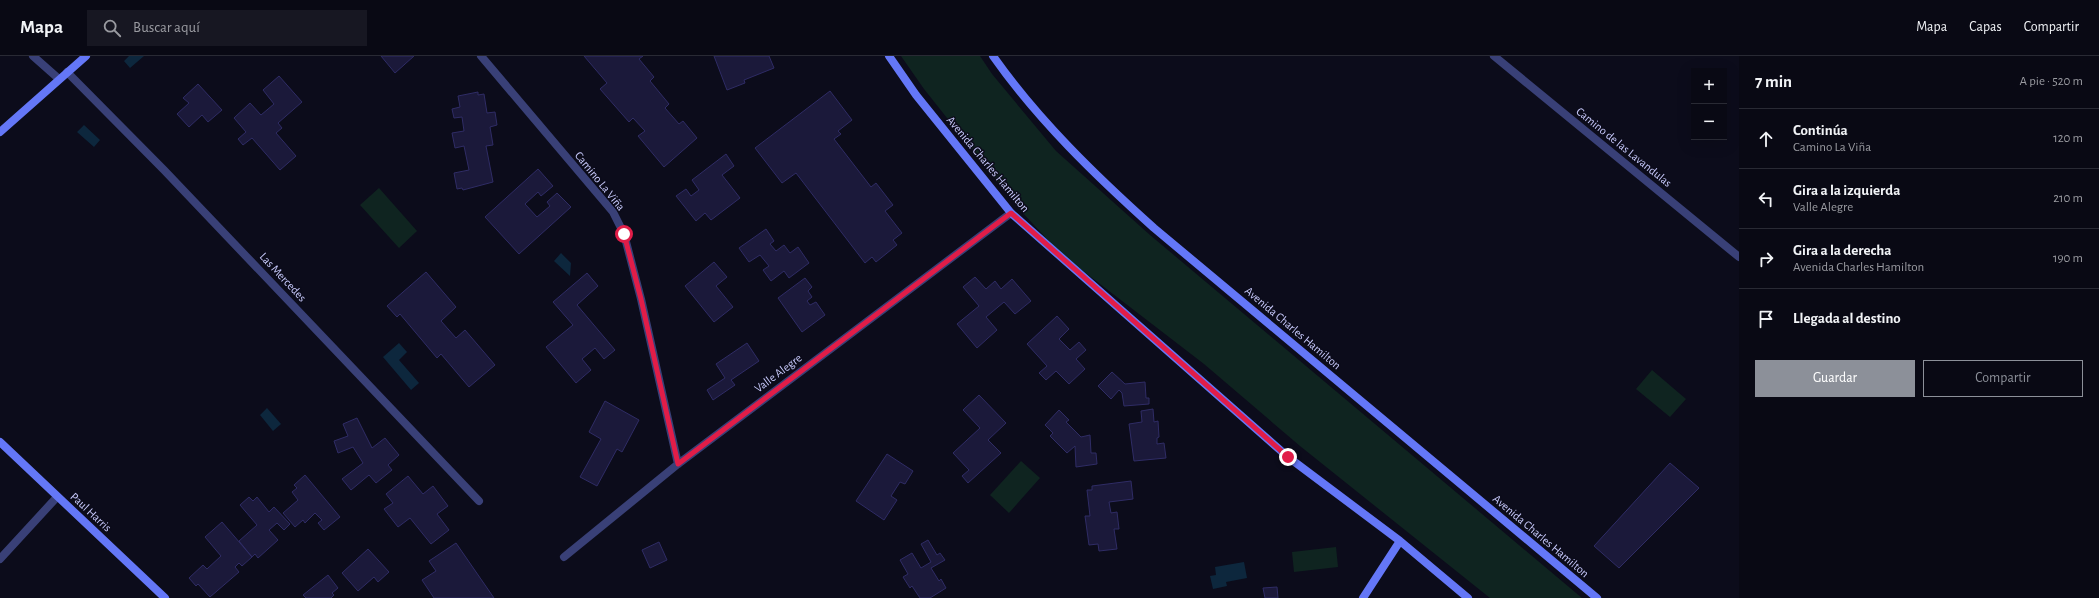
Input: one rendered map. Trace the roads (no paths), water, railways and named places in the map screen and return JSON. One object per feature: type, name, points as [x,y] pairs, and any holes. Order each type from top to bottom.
[{"type":"main road","points":[[0,132],[86,56]]},
{"type":"main road","name":"Avenida Charles Hamilton","points":[[889,56],[916,95],[1011,213],[1288,457],[1400,541],[1468,598]]},
{"type":"main road","name":"Avenida Charles Hamilton","points":[[993,56],[1055,131],[1120,197],[1597,598]]},
{"type":"main road","name":"Paul Harris","points":[[0,442],[165,598]]},
{"type":"main road","points":[[1363,598],[1400,541]]},
{"type":"street","points":[[33,56],[59,79]]},
{"type":"street","name":"Camino La Viña","points":[[481,56],[613,212],[624,234],[641,299],[678,464]]},
{"type":"street","name":"Camino de las Lavandulas","points":[[1494,56],[1739,257]]},
{"type":"street","name":"Las Mercedes","points":[[67,72],[170,176],[479,501]]},
{"type":"street","name":"Valle Alegre","points":[[564,557],[678,464],[1011,213]]},
{"type":"street","points":[[0,559],[57,496]]},
{"type":"water","points":[[129,56],[144,56],[130,68],[124,61]]},
{"type":"water","points":[[84,125],[100,140],[94,147],[77,132]]},
{"type":"water","points":[[561,253],[571,263],[570,276],[554,261]]},
{"type":"water","points":[[399,343],[407,352],[399,360],[419,383],[411,390],[383,357]]},
{"type":"water","points":[[267,408],[281,424],[273,431],[260,415]]},
{"type":"water","points":[[1244,562],[1247,578],[1226,582],[1227,586],[1213,589],[1210,576],[1216,575],[1215,567]]}]
